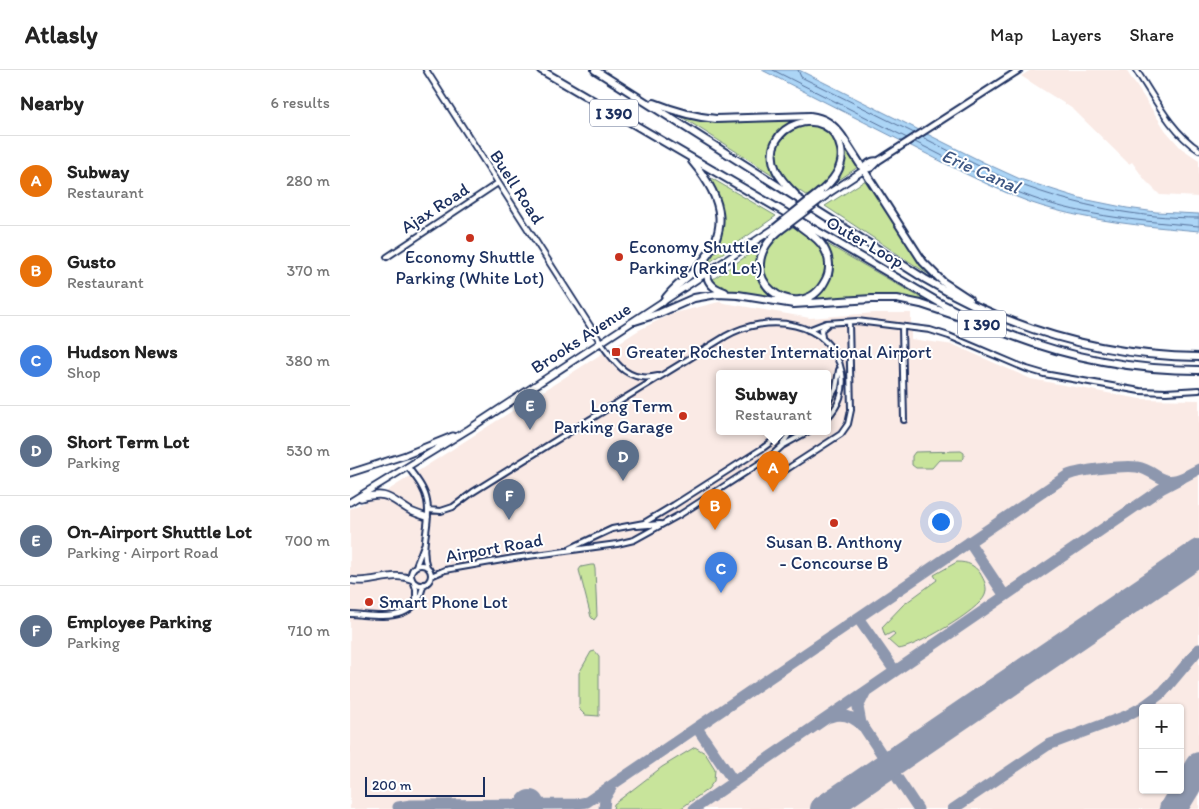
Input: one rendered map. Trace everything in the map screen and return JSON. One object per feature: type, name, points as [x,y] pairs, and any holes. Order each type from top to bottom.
[{"type":"highway","name":"Outer Loop","points":[[540,70],[940,303],[1000,332],[1056,351],[1099,361],[1150,368],[1199,370]]},
{"type":"highway","name":"Outer Loop","points":[[595,70],[938,287],[964,301],[1011,322],[1067,340],[1110,349],[1154,355],[1199,357]]},
{"type":"highway","points":[[639,97],[669,109],[700,118],[818,117],[831,123],[864,170],[914,249],[932,272],[955,290],[1011,322]]},
{"type":"highway","points":[[787,214],[798,225],[818,239],[828,256],[829,270],[826,280],[818,290],[808,297],[795,300],[783,298],[769,289],[762,278],[760,264],[762,252],[778,229],[823,193],[838,173],[842,160],[840,146],[833,133],[821,124],[811,122],[799,122],[788,128],[779,137],[774,147],[773,159],[779,175],[801,200]]},
{"type":"highway","points":[[663,302],[670,291],[692,273],[709,253],[715,244],[719,229],[719,212],[713,191],[703,174],[688,156]]},
{"type":"highway","points":[[707,274],[708,281],[714,288],[738,295],[794,304],[880,299],[905,300],[929,306],[1000,332]]},
{"type":"highway","points":[[634,321],[702,296],[717,294],[738,295]]},
{"type":"main road","points":[[823,193],[871,168],[888,154],[1020,70]]},
{"type":"main road","name":"Brooks Avenue","points":[[350,502],[469,429],[778,229]]},
{"type":"main road","points":[[350,473],[406,455],[469,429]]},
{"type":"main road","points":[[350,502],[381,494],[391,497],[414,512],[427,517]]},
{"type":"main road","points":[[350,580],[360,582],[400,576],[413,581]]},
{"type":"street","name":"Buell Road","points":[[426,70],[602,342]]},
{"type":"street","points":[[1136,70],[1176,128],[1188,142],[1199,150]]},
{"type":"street","name":"Ajax Road","points":[[387,257],[498,183]]},
{"type":"street","points":[[784,471],[838,436],[848,424],[851,410],[849,322]]},
{"type":"street","points":[[808,330],[826,323],[849,322],[866,322],[902,327],[941,333],[1027,369],[1048,375],[1140,391],[1161,393],[1199,390]]},
{"type":"street","points":[[428,510],[441,511],[453,507],[556,440],[729,334],[745,327],[764,323],[778,323],[808,330],[823,339],[838,360],[842,378],[838,402],[831,412]]},
{"type":"street","points":[[823,339],[821,330],[825,325],[832,323]]},
{"type":"street","points":[[902,327],[904,420]]},
{"type":"street","points":[[602,342],[617,364],[631,374],[648,378],[667,373]]},
{"type":"street","points":[[831,398],[838,383],[838,360]]},
{"type":"street","points":[[562,551],[608,530],[642,524],[781,435]]},
{"type":"street","points":[[784,444],[789,435]]},
{"type":"street","points":[[562,551],[617,544],[637,538],[714,493],[773,454],[784,444],[801,435]]},
{"type":"street","points":[[408,467],[424,491],[427,500],[428,510],[424,545],[427,567],[431,576],[429,581],[424,584],[419,585],[413,581]]},
{"type":"street","points":[[627,527],[662,524]]},
{"type":"street","points":[[416,602],[412,570],[416,566],[424,545]]},
{"type":"street","name":"Airport Road","points":[[431,576],[445,570],[562,551]]},
{"type":"street","points":[[416,566],[422,565],[427,567]]},
{"type":"street","points":[[350,614],[400,615],[409,610],[416,602],[424,584]]},
{"type":"shaded area","points":[[1031,70],[1126,70],[1166,131],[1181,148],[1199,160],[1199,197],[1160,195],[1145,180],[1132,162],[1129,164],[1073,109],[1021,76]]},
{"type":"shaded area","name":"Greater Rochester International Airport","points":[[719,302],[810,318],[875,313],[911,313],[911,339],[954,345],[1031,379],[1140,399],[1199,400],[1199,809],[350,809],[350,509],[387,491],[639,330],[671,314]]},
{"type":"green space","points":[[677,114],[705,121],[793,119],[794,122],[781,131],[772,144],[770,159],[775,174],[773,175]]},
{"type":"green space","points":[[812,125],[830,133],[836,143],[838,160],[836,167],[827,180],[807,196],[780,173],[776,162],[776,152],[782,138],[790,131],[795,128]]},
{"type":"green space","points":[[846,146],[858,167],[833,184],[843,148]]},
{"type":"green space","points":[[711,178],[776,216],[697,271],[715,247],[718,198]]},
{"type":"green space","points":[[866,180],[920,263],[932,274],[931,276],[825,206]]},
{"type":"green space","points":[[793,227],[816,243],[824,252],[826,261],[825,275],[819,285],[810,293],[799,296],[788,296],[777,292],[769,284],[763,270],[766,254],[771,244]]},
{"type":"green space","points":[[827,244],[930,303],[888,295],[806,303],[805,301],[820,292],[828,281],[825,246]]},
{"type":"green space","points":[[758,248],[761,282],[778,299],[777,301],[718,288],[712,281],[713,279]]},
{"type":"green space","points":[[961,451],[964,453],[962,460],[939,460],[932,468],[916,468],[912,465],[912,456],[915,452]]},
{"type":"green space","points":[[957,562],[970,564],[978,570],[986,589],[981,602],[972,610],[932,635],[898,649],[888,640],[895,634],[893,632],[885,636],[882,627],[903,605],[937,580],[934,575]]},
{"type":"green space","points":[[594,565],[595,569],[597,616],[594,620],[591,617],[579,570],[581,567]]},
{"type":"green space","points":[[595,651],[599,656],[599,716],[585,715],[579,706],[579,673],[591,652]]},
{"type":"green space","points":[[695,747],[705,753],[715,769],[714,781],[708,789],[680,809],[613,809],[614,804],[662,767]]},
{"type":"water","name":"Erie Canal","points":[[762,70],[799,70],[1020,179],[1083,199],[1127,208],[1156,212],[1199,214],[1199,231],[1136,225],[1093,218],[1032,203],[968,175]]},
{"type":"taxiway","points":[[398,807],[411,805],[577,804],[587,802],[1068,475],[1113,467],[1137,467],[1164,479],[1176,480],[1184,477]]},
{"type":"taxiway","points":[[694,809],[1161,489],[1199,469]]},
{"type":"taxiway","points":[[969,542],[1005,596]]},
{"type":"taxiway","points":[[858,618],[895,671]]},
{"type":"taxiway","points":[[953,809],[1048,745],[1126,716],[1144,706],[1163,692],[1199,649]]},
{"type":"taxiway","points":[[865,693],[858,707],[861,723],[918,809]]},
{"type":"taxiway","points":[[830,717],[847,716],[862,726]]},
{"type":"taxiway","points":[[697,728],[734,782]]},
{"type":"taxiway","points":[[604,809],[605,798],[611,788]]},
{"type":"runway","points":[[824,809],[1199,553]]},
{"type":"runway","points":[[1173,809],[1199,766]]},
{"type":"runway","points":[[530,804],[530,809]]},
{"type":"tunnel","points":[[676,515],[774,452]]},
{"type":"place","name":"Economy Shuttle Parking (White Lot)","points":[[470,238]]},
{"type":"place","name":"Economy Shuttle Parking (Red Lot)","points":[[619,257]]},
{"type":"place","name":"Greater Rochester International Airport","points":[[616,352]]},
{"type":"place","name":"Long Term Parking Garage","points":[[683,416]]},
{"type":"place","name":"On-Airport Shuttle Lot","points":[[530,430]]},
{"type":"place","name":"Short Term Lot","points":[[623,481]]},
{"type":"place","name":"Subway","points":[[773,492]]},
{"type":"place","name":"Employee Parking","points":[[509,520]]},
{"type":"place","name":"Susan B. Anthony - Concourse B","points":[[834,523]]},
{"type":"place","name":"Gusto","points":[[715,530]]},
{"type":"place","name":"Hudson News","points":[[721,593]]},
{"type":"place","name":"Smart Phone Lot","points":[[369,602]]}]
